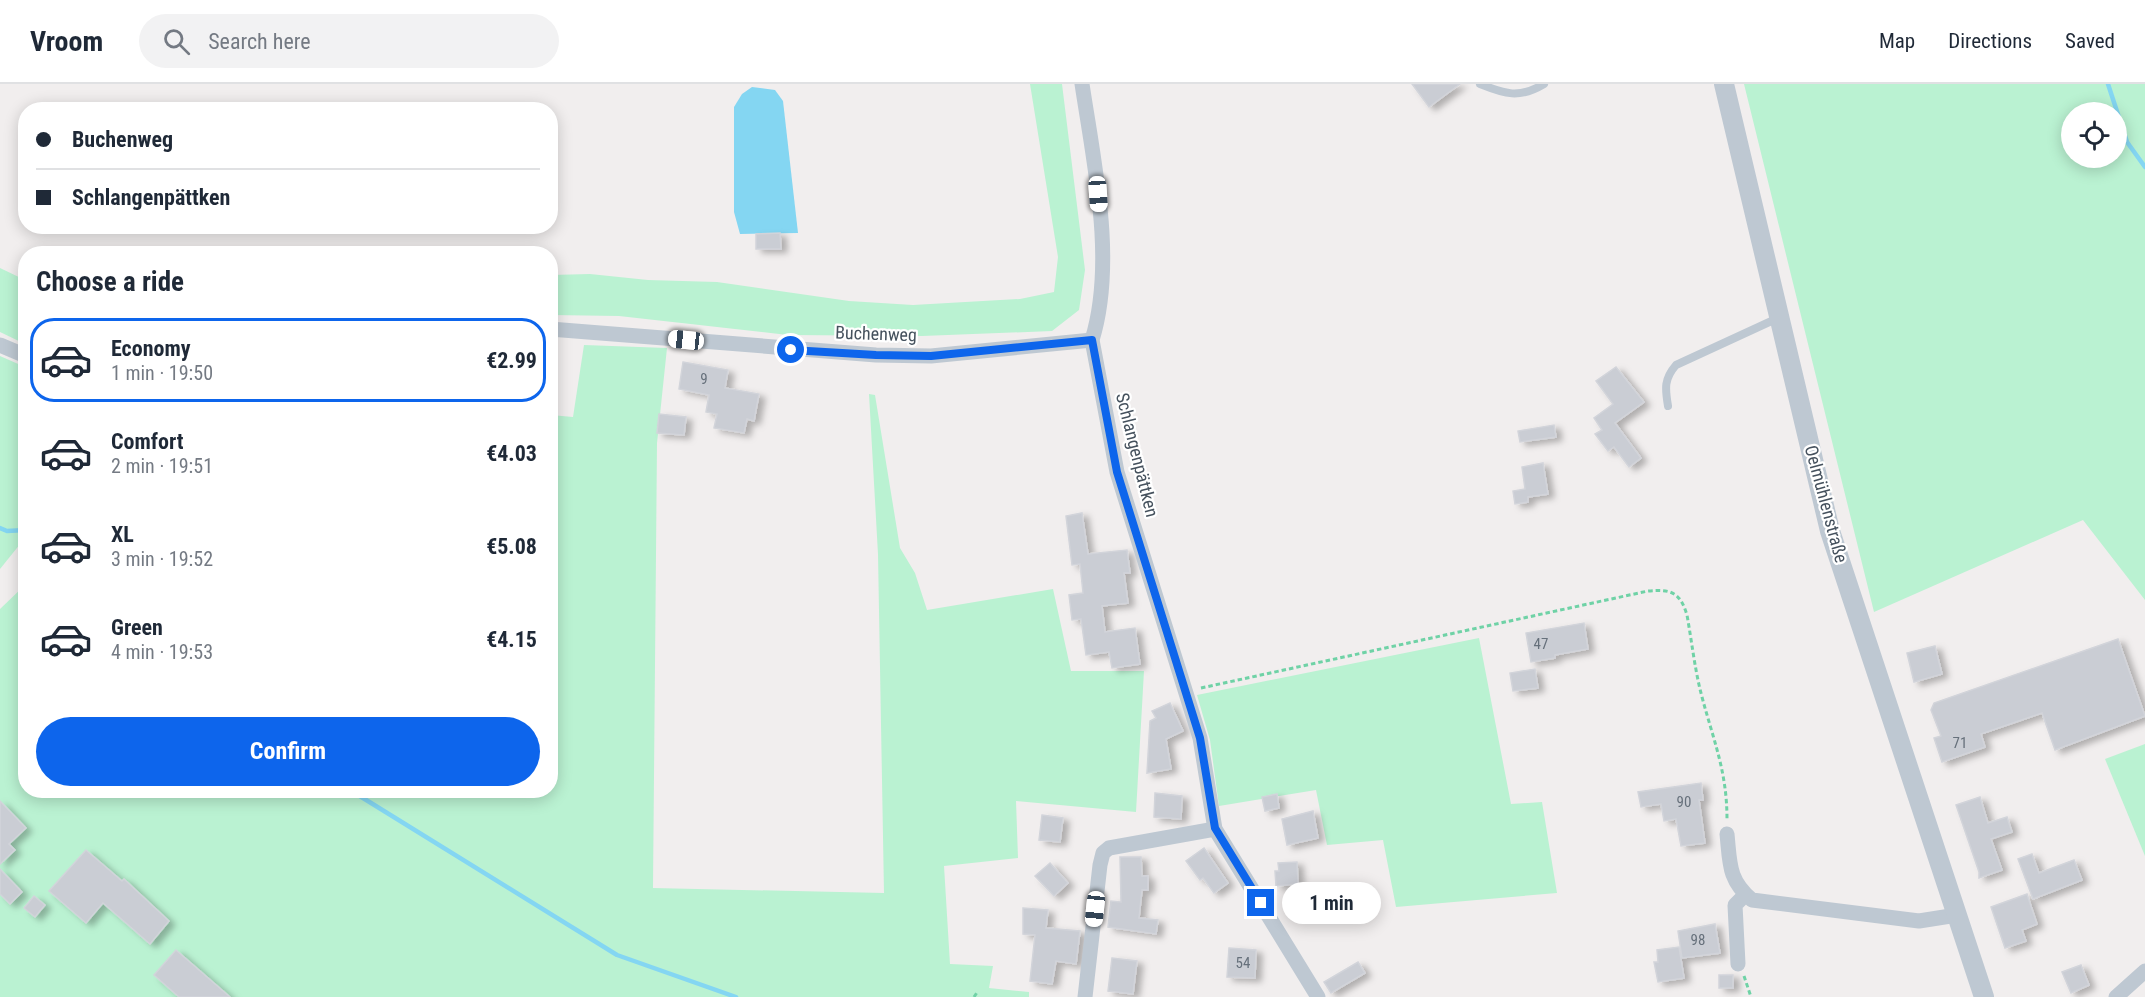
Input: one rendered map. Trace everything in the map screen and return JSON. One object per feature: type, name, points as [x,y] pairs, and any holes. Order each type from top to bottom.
[{"type":"street","name":"Schlangenpättken","points":[[1082,84],[1098,194],[1103,274],[1097,322],[1092,340],[1117,472],[1200,738],[1215,828],[1318,997]]},
{"type":"street","name":"Oelmühlenstraße","points":[[1724,84],[1830,531],[1984,997]]},
{"type":"street","name":"Buchenweg","points":[[558,330],[876,355],[931,356],[1092,340]]},
{"type":"street","points":[[0,345],[18,353]]},
{"type":"street","points":[[1085,997],[1103,853],[1109,848],[1215,828]]},
{"type":"street","points":[[1727,834],[1731,873],[1739,889],[1752,900],[1919,921],[1957,915]]},
{"type":"street","points":[[1738,964],[1735,904],[1745,895]]},
{"type":"street","points":[[2116,997],[2145,971]]},
{"type":"lane","points":[[1480,84],[1511,94],[1527,93],[1544,84]]},
{"type":"lane","points":[[1668,406],[1664,385],[1669,373],[1676,365],[1780,318]]},
{"type":"path","points":[[1183,682],[1200,688],[1665,589],[1676,595],[1683,603],[1687,615],[1702,696],[1722,763],[1727,795],[1727,834]]},
{"type":"path","points":[[1738,964],[1751,997]]},
{"type":"path","points":[[974,997],[978,991]]},
{"type":"green space","points":[[1030,84],[1062,84],[1085,270],[1079,310],[1052,331],[922,336],[788,335],[619,316],[558,315],[558,275],[590,274],[648,280],[717,282],[849,301],[913,305],[1020,299],[1054,292],[1058,257]]},
{"type":"green space","points":[[1744,84],[2145,84],[2145,600],[2083,520],[1874,612]]},
{"type":"green space","points":[[0,268],[18,277],[18,341],[0,332]]},
{"type":"green space","points":[[584,345],[667,348],[657,443],[653,888],[884,893],[878,554],[869,394],[875,395],[900,548],[915,573],[927,610],[1053,589],[1071,671],[1144,671],[1136,812],[1016,801],[1018,858],[944,866],[950,964],[993,966],[989,988],[1029,992],[1029,997],[0,997],[0,609],[18,592],[18,798],[558,798],[558,416],[573,417]]},
{"type":"green space","points":[[0,356],[18,364],[18,547],[0,569]]},
{"type":"green space","points":[[1479,638],[1511,804],[1542,802],[1557,893],[1396,907],[1383,840],[1327,845],[1316,790],[1219,806],[1210,740],[1197,695]]},
{"type":"green space","points":[[2145,744],[2145,856],[2105,759]]},
{"type":"water","points":[[752,87],[775,90],[783,101],[798,233],[740,234],[734,212],[734,107],[742,94]]},
{"type":"building","points":[[1412,84],[1460,84],[1429,107]]},
{"type":"building","points":[[780,233],[781,249],[756,249],[756,234]]},
{"type":"building","points":[[683,362],[728,370],[725,388],[759,394],[754,421],[747,419],[744,433],[714,428],[717,414],[706,412],[709,395],[679,389]]},
{"type":"building","points":[[1616,367],[1644,402],[1615,423],[1641,458],[1629,467],[1614,447],[1608,451],[1595,434],[1602,430],[1594,418],[1613,404],[1596,381]]},
{"type":"building","points":[[659,414],[686,417],[684,435],[657,433]]},
{"type":"building","points":[[1554,425],[1556,437],[1520,442],[1518,431]]},
{"type":"building","points":[[1543,463],[1548,494],[1528,497],[1528,502],[1515,504],[1513,491],[1525,489],[1522,467]]},
{"type":"building","points":[[1082,513],[1088,554],[1127,550],[1130,573],[1124,573],[1128,603],[1102,606],[1105,632],[1135,628],[1140,664],[1112,668],[1109,652],[1086,655],[1081,619],[1072,620],[1069,595],[1083,593],[1080,564],[1072,565],[1066,516]]},
{"type":"building","points":[[1584,623],[1588,649],[1531,662],[1526,633]]},
{"type":"building","points":[[2118,639],[2145,716],[2055,750],[2042,713],[1981,734],[1985,747],[1942,762],[1934,738],[1941,736],[1931,710],[1934,703]]},
{"type":"building","points":[[1935,646],[1942,674],[1914,682],[1907,653]]},
{"type":"building","points":[[1535,669],[1538,688],[1513,691],[1510,673]]},
{"type":"building","points":[[1170,703],[1183,731],[1166,739],[1171,769],[1147,773],[1150,721],[1156,718],[1152,711]]},
{"type":"building","points":[[1701,783],[1703,800],[1699,800],[1705,843],[1681,846],[1676,819],[1664,821],[1661,804],[1641,807],[1638,792]]},
{"type":"building","points":[[1155,793],[1182,796],[1181,819],[1154,817]]},
{"type":"building","points":[[1277,794],[1279,808],[1265,811],[1262,797]]},
{"type":"building","points":[[1980,797],[1988,823],[2007,817],[2012,832],[1991,839],[2002,870],[1979,878],[1979,872],[1956,805]]},
{"type":"building","points":[[0,801],[26,828],[9,844],[15,850],[0,864]]},
{"type":"building","points":[[1313,811],[1318,838],[1287,845],[1282,819]]},
{"type":"building","points":[[1042,815],[1063,818],[1060,842],[1039,840]]},
{"type":"building","points":[[1204,848],[1228,883],[1214,893],[1203,878],[1200,880],[1186,861]]},
{"type":"building","points":[[86,850],[122,881],[124,879],[169,921],[150,944],[103,903],[86,923],[49,891]]},
{"type":"building","points":[[2032,854],[2039,873],[2074,860],[2082,880],[2033,899],[2018,859]]},
{"type":"building","points":[[1120,857],[1141,857],[1142,876],[1148,876],[1148,890],[1142,890],[1139,918],[1158,920],[1156,934],[1108,927],[1111,901],[1121,902]]},
{"type":"building","points":[[1297,862],[1298,884],[1276,886],[1275,871],[1279,871],[1278,863]]},
{"type":"building","points":[[1050,863],[1068,883],[1054,896],[1035,876]]},
{"type":"building","points":[[0,869],[22,892],[10,904],[0,894]]},
{"type":"building","points":[[2027,894],[2037,924],[2022,930],[2026,941],[2005,948],[1991,907]]},
{"type":"building","points":[[34,896],[45,905],[35,917],[24,908]]},
{"type":"building","points":[[1023,908],[1048,910],[1046,928],[1080,931],[1076,964],[1056,961],[1052,984],[1030,981],[1035,935],[1023,934]]},
{"type":"building","points":[[1715,924],[1720,953],[1682,958],[1678,931]]},
{"type":"building","points":[[1679,947],[1684,978],[1658,982],[1654,962],[1658,962],[1657,950]]},
{"type":"building","points":[[1229,948],[1256,950],[1255,978],[1227,977]]},
{"type":"building","points":[[176,950],[230,997],[179,997],[154,975]]},
{"type":"building","points":[[1112,958],[1137,961],[1133,994],[1108,991]]},
{"type":"building","points":[[1358,962],[1365,973],[1331,993],[1324,982]]},
{"type":"building","points":[[2081,965],[2089,985],[2071,993],[2062,972]]},
{"type":"building","points":[[1719,975],[1733,975],[1733,988],[1719,988]]},
{"type":"waterway","points":[[2108,84],[2127,142],[2145,167]]},
{"type":"waterway","points":[[0,528],[7,531],[18,530]]},
{"type":"waterway","points":[[363,798],[617,955],[736,997]]},
{"type":"route","points":[[791,350],[931,356],[1092,340],[1117,472],[1200,738],[1215,828],[1261,903]]}]
